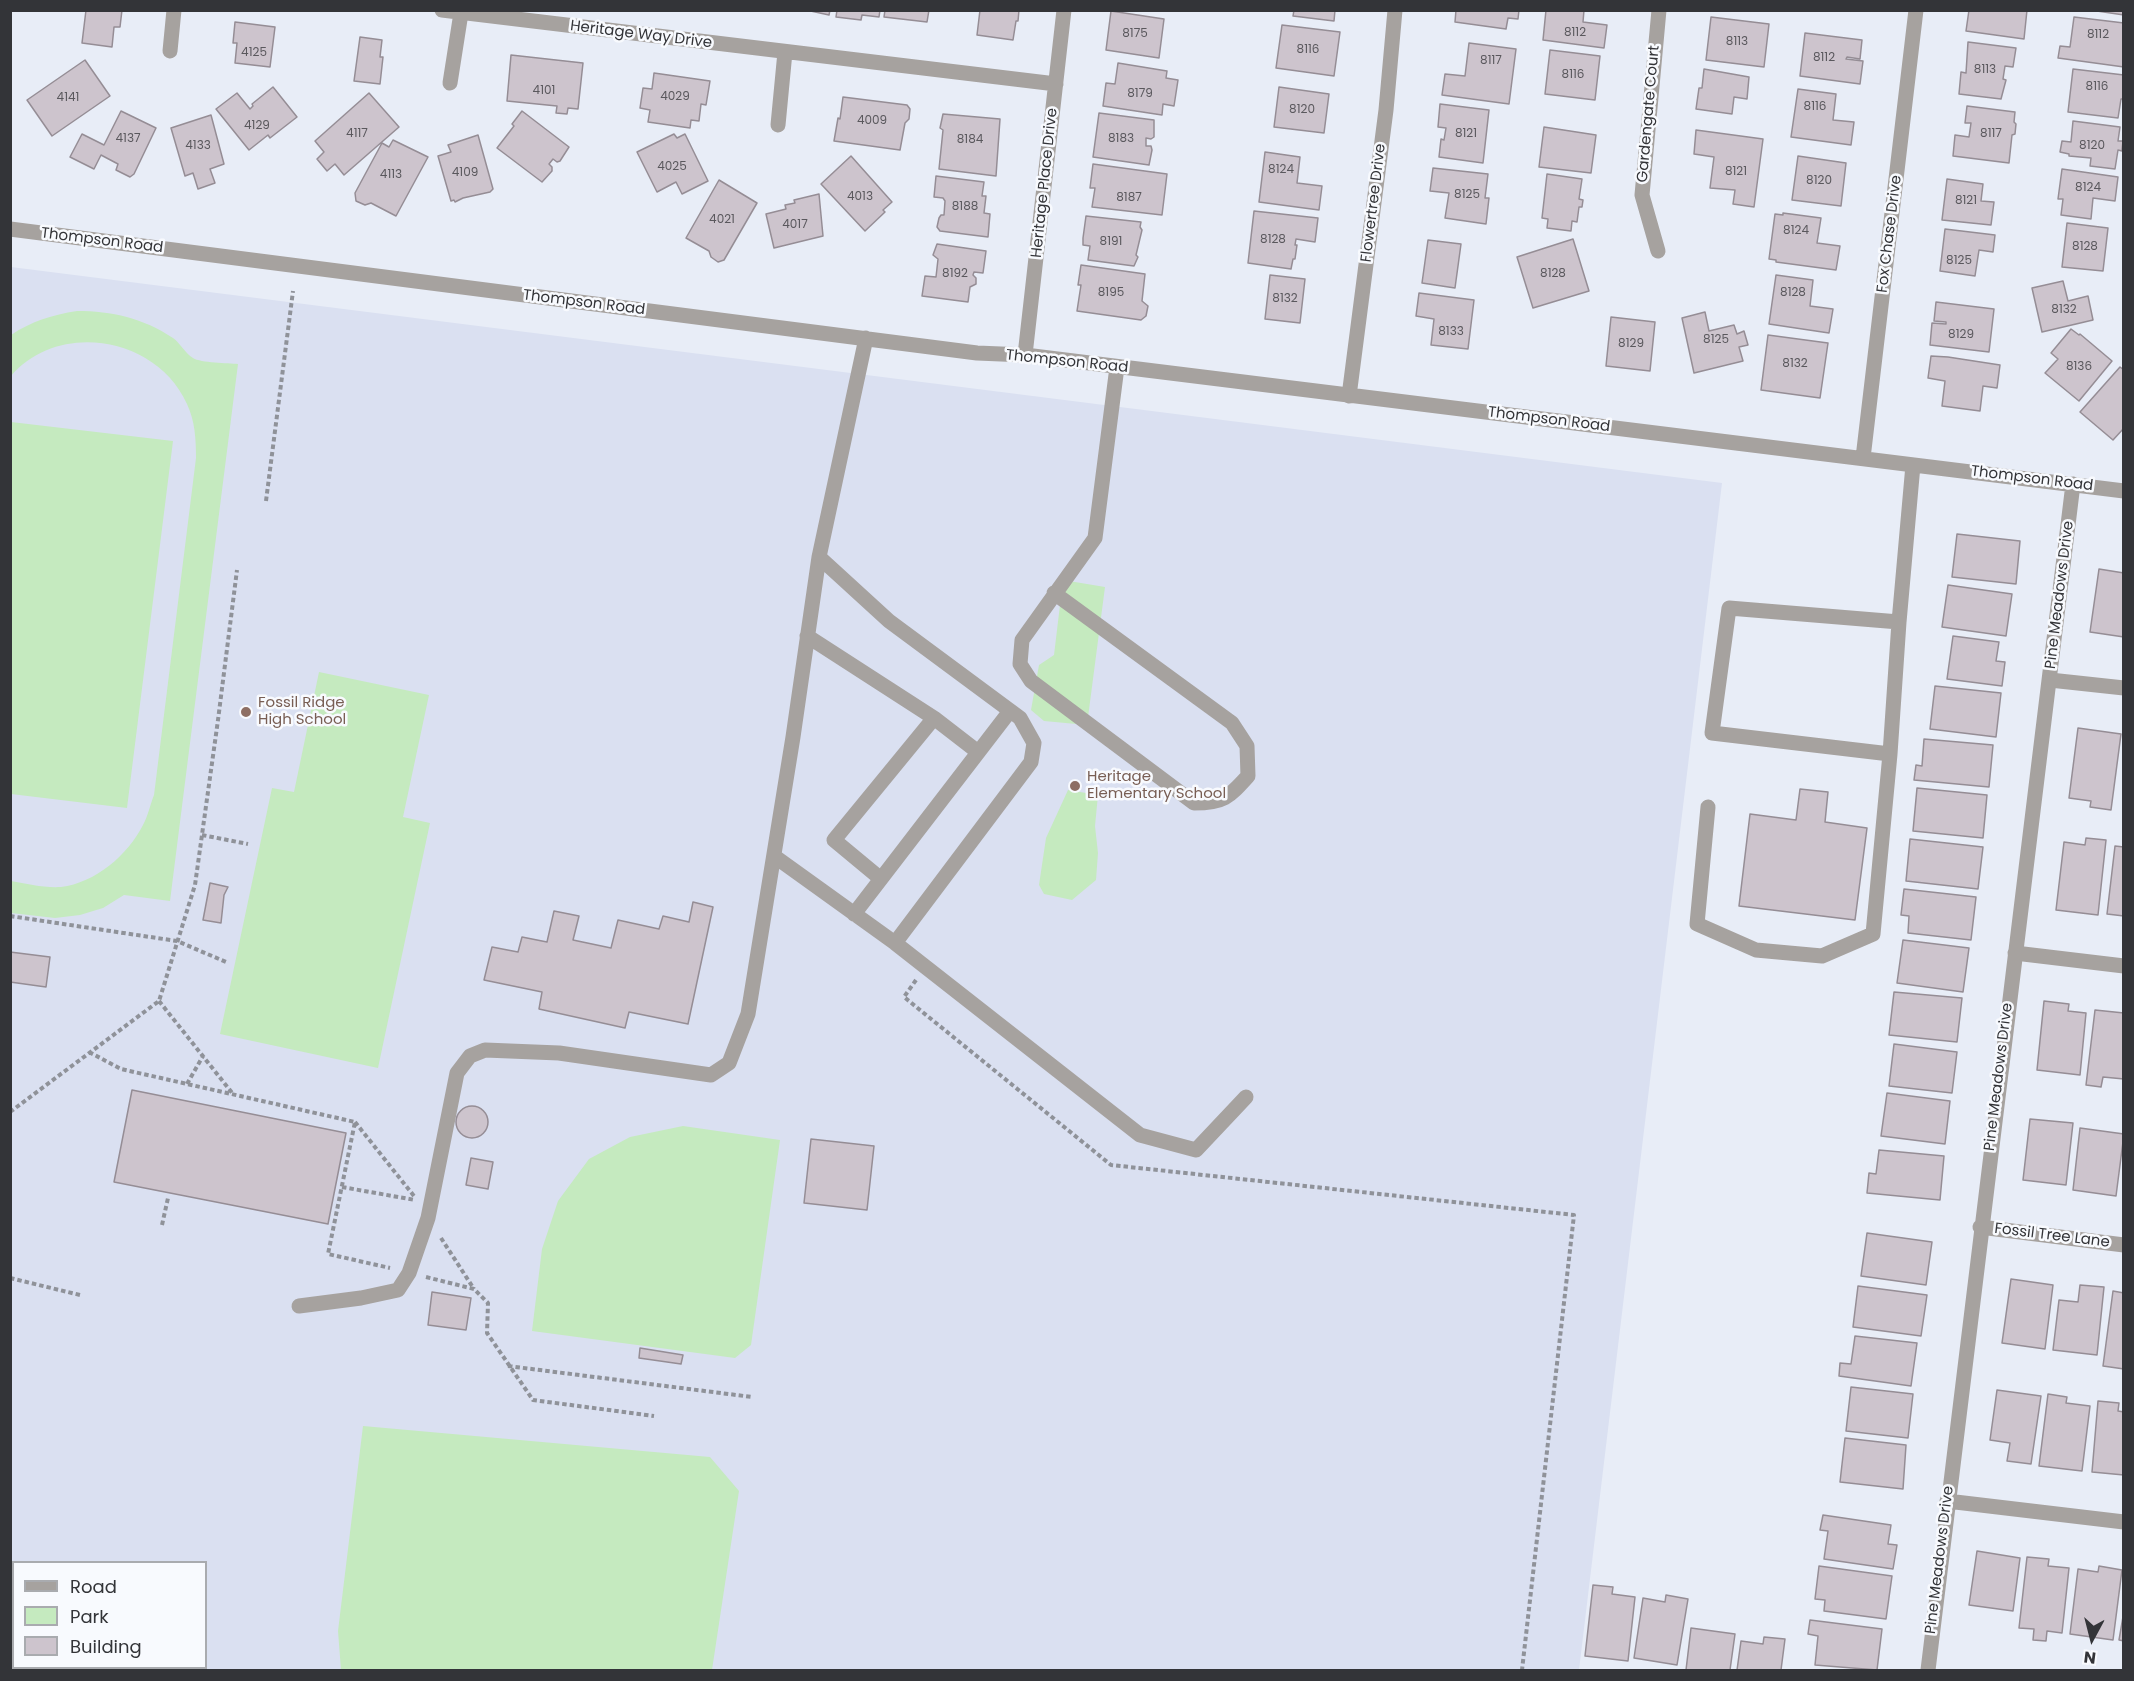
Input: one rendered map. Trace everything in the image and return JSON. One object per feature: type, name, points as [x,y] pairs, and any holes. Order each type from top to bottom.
[{"type":"street","points":[[170,51],[174,10]]},
{"type":"street","name":"Heritage Way Drive","points":[[442,10],[1056,84]]},
{"type":"street","name":"Heritage Place Drive","points":[[1025,355],[1064,10]]},
{"type":"street","name":"Flowertree Drive","points":[[1349,396],[1386,110],[1395,10]]},
{"type":"street","name":"Gardengate Court","points":[[1658,250],[1641,195],[1659,10]]},
{"type":"street","name":"Fox Chase Drive","points":[[1863,458],[1916,10]]},
{"type":"street","points":[[450,83],[461,13]]},
{"type":"street","points":[[778,125],[785,52]]},
{"type":"street","name":"Thompson Road","points":[[10,229],[977,353],[1025,355],[2124,490]]},
{"type":"street","points":[[299,1306],[361,1298],[398,1290],[409,1273],[428,1218],[457,1073],[470,1056],[486,1050],[559,1053],[711,1075],[729,1063],[748,1014],[819,558],[866,338]]},
{"type":"street","points":[[1054,593],[1232,723],[1247,746],[1248,776],[1229,797],[1209,803],[1194,802],[1031,681],[1020,664],[1022,640],[1054,593],[1095,538],[1117,367]]},
{"type":"street","points":[[1708,807],[1697,924],[1756,950],[1822,956],[1873,934],[1913,465]]},
{"type":"street","name":"Pine Meadows Drive","points":[[1928,1671],[1980,1227],[2073,484]]},
{"type":"street","points":[[819,558],[889,621],[1020,718],[1034,743],[1031,762],[895,943]]},
{"type":"street","points":[[1890,754],[1712,733],[1729,608],[1899,622]]},
{"type":"street","points":[[807,636],[934,718],[978,752]]},
{"type":"street","points":[[2050,680],[2124,688]]},
{"type":"street","points":[[854,914],[1010,711]]},
{"type":"street","points":[[881,879],[834,840],[934,718]]},
{"type":"street","points":[[774,856],[895,943],[1140,1135],[1196,1150],[1246,1097]]},
{"type":"street","points":[[2015,953],[2124,966]]},
{"type":"street","name":"Fossil Tree Lane","points":[[1980,1227],[2124,1245]]},
{"type":"street","points":[[1947,1502],[2124,1522]]},
{"type":"path","points":[[266,501],[293,291]]},
{"type":"path","points":[[10,1112],[159,1001],[195,885],[237,570]]},
{"type":"path","points":[[202,835],[248,844]]},
{"type":"path","points":[[10,916],[177,941],[226,962]]},
{"type":"path","points":[[925,967],[904,997],[1111,1165],[1574,1215],[1522,1671]]},
{"type":"path","points":[[159,1001],[234,1094]]},
{"type":"path","points":[[89,1052],[121,1069],[355,1122],[328,1254],[474,1289],[488,1304],[487,1334],[532,1400],[654,1416]]},
{"type":"path","points":[[187,1084],[202,1056]]},
{"type":"path","points":[[342,1187],[417,1200]]},
{"type":"path","points":[[162,1225],[168,1198]]},
{"type":"path","points":[[10,1278],[80,1295]]},
{"type":"path","points":[[508,1366],[752,1397]]},
{"type":"shaded area","points":[[11,267],[1722,483],[1579,1670],[11,1670]]},
{"type":"green space","points":[[77,311],[103,312],[127,317],[162,331],[197,360],[238,364],[170,901],[124,895],[103,908],[80,915],[55,918],[11,913],[11,881],[61,887],[98,874],[119,857],[137,836],[145,822],[154,795],[196,458],[192,417],[187,404],[173,381],[154,363],[131,351],[106,344],[80,343],[55,347],[31,358],[11,376],[11,335],[42,319]]},
{"type":"green space","points":[[11,422],[173,441],[127,808],[11,794]]},
{"type":"green space","points":[[1063,580],[1105,587],[1087,725],[1044,721],[1031,710],[1039,665],[1054,655]]},
{"type":"green space","points":[[319,672],[429,695],[403,817],[430,823],[378,1068],[220,1034],[272,788],[294,792]]},
{"type":"green space","points":[[1068,790],[1098,795],[1095,826],[1098,853],[1096,880],[1072,900],[1044,894],[1039,885],[1046,838]]},
{"type":"green space","points":[[683,1126],[780,1140],[751,1345],[735,1358],[532,1331],[542,1249],[558,1201],[589,1159],[630,1137]]},
{"type":"green space","points":[[363,1426],[710,1457],[739,1491],[712,1670],[341,1670],[338,1631]]},
{"type":"building","points":[[86,10],[122,10],[120,27],[114,27],[112,47],[82,43]]},
{"type":"building","points":[[806,10],[830,10],[829,15]]},
{"type":"building","points":[[837,10],[880,10],[879,17],[862,15],[861,20],[836,17]]},
{"type":"building","points":[[885,10],[929,10],[927,22],[884,17]]},
{"type":"building","points":[[980,10],[1019,10],[1013,40],[977,35]]},
{"type":"building","points":[[1294,10],[1335,10],[1334,21],[1293,16]]},
{"type":"building","points":[[1456,10],[1519,10],[1518,19],[1508,18],[1506,29],[1455,22]]},
{"type":"building","points":[[1546,10],[1584,10],[1583,22],[1607,25],[1604,48],[1543,40]]},
{"type":"building","points":[[1969,10],[2027,10],[2024,39],[1966,31]]},
{"type":"building","points":[[2090,10],[2124,10],[2124,15]]},
{"type":"building","points":[[1111,11],[1164,19],[1159,58],[1106,50]]},
{"type":"building","points":[[1711,17],[1769,24],[1764,67],[1706,60]]},
{"type":"building","points":[[2074,17],[2124,23],[2124,67],[2058,58],[2060,46],[2070,47]]},
{"type":"building","points":[[235,22],[275,27],[270,67],[235,63],[237,43],[233,43]]},
{"type":"building","points":[[1282,25],[1340,32],[1334,76],[1276,68]]},
{"type":"building","points":[[1805,33],[1862,40],[1860,59],[1847,57],[1846,59],[1863,61],[1860,84],[1800,76]]},
{"type":"building","points":[[360,37],[382,40],[380,84],[354,81]]},
{"type":"building","points":[[1968,42],[2016,48],[2013,67],[2005,66],[2003,79],[2006,80],[2001,99],[1959,94],[1961,72],[1966,73]]},
{"type":"building","points":[[1469,43],[1516,49],[1509,104],[1442,95],[1445,74],[1465,76]]},
{"type":"building","points":[[1550,50],[1600,56],[1595,100],[1545,94]]},
{"type":"building","points":[[511,55],[583,63],[578,109],[568,108],[567,114],[556,113],[557,106],[507,101]]},
{"type":"building","points":[[85,60],[110,96],[52,136],[27,100]]},
{"type":"building","points":[[1118,63],[1167,71],[1166,78],[1178,80],[1174,106],[1163,104],[1162,115],[1103,106],[1106,83],[1115,84]]},
{"type":"building","points":[[1704,69],[1749,77],[1747,99],[1734,97],[1732,114],[1696,109]]},
{"type":"building","points":[[2073,69],[2124,75],[2124,99],[2121,99],[2118,118],[2068,112]]},
{"type":"building","points":[[654,73],[710,81],[706,105],[701,104],[699,121],[691,120],[690,128],[648,122],[650,110],[640,108],[643,88],[652,89]]},
{"type":"building","points":[[273,87],[297,117],[270,138],[268,135],[249,150],[216,109],[237,93],[250,109],[252,104]]},
{"type":"building","points":[[1279,87],[1329,94],[1324,133],[1274,127]]},
{"type":"building","points":[[1798,89],[1836,94],[1833,120],[1854,122],[1851,145],[1791,137]]},
{"type":"building","points":[[369,93],[399,127],[344,175],[335,164],[327,171],[317,159],[324,152],[315,141]]},
{"type":"building","points":[[843,97],[907,105],[910,109],[909,119],[905,123],[900,150],[834,141]]},
{"type":"building","points":[[1440,104],[1489,110],[1483,163],[1439,157],[1441,139],[1444,140],[1446,128],[1438,127]]},
{"type":"building","points":[[1967,106],[2015,112],[2015,134],[2012,135],[2009,163],[1953,156],[1955,135],[1969,137],[1971,123],[1965,123]]},
{"type":"building","points":[[121,111],[156,128],[134,174],[130,177],[116,170],[118,164],[101,155],[94,169],[70,157],[82,134],[104,145]]},
{"type":"building","points":[[522,111],[569,147],[560,161],[553,159],[549,164],[552,171],[542,182],[497,148]]},
{"type":"building","points":[[1099,113],[1154,120],[1154,137],[1146,138],[1146,146],[1151,146],[1152,150],[1149,165],[1093,157]]},
{"type":"building","points":[[943,114],[1000,119],[996,176],[939,169],[943,130],[940,128]]},
{"type":"building","points":[[211,115],[224,164],[210,169],[215,183],[198,189],[193,173],[185,176],[171,128]]},
{"type":"building","points":[[2073,121],[2120,127],[2118,141],[2123,141],[2122,151],[2118,150],[2115,169],[2090,166],[2091,158],[2069,156],[2069,154],[2060,152],[2062,141],[2071,142]]},
{"type":"building","points":[[1544,127],[1596,135],[1591,173],[1539,167]]},
{"type":"building","points":[[1696,130],[1763,139],[1754,207],[1733,204],[1735,190],[1710,188],[1714,157],[1694,154]]},
{"type":"building","points":[[674,134],[677,138],[685,134],[708,181],[682,194],[676,182],[657,192],[637,152]]},
{"type":"building","points":[[478,135],[493,189],[490,192],[455,202],[451,201],[438,156],[451,152],[448,145]]},
{"type":"building","points":[[393,140],[428,157],[396,216],[371,203],[365,205],[356,201],[355,193],[382,143],[389,147]]},
{"type":"building","points":[[1265,152],[1300,157],[1297,183],[1322,186],[1319,210],[1259,202]]},
{"type":"building","points":[[851,156],[892,202],[865,231],[821,184]]},
{"type":"building","points":[[1798,156],[1846,163],[1841,206],[1792,200]]},
{"type":"building","points":[[1093,164],[1167,174],[1162,215],[1092,207],[1095,188],[1090,188]]},
{"type":"building","points":[[1433,168],[1488,174],[1485,198],[1489,198],[1486,224],[1445,218],[1449,193],[1430,191]]},
{"type":"building","points":[[2062,169],[2118,177],[2115,201],[2093,198],[2091,219],[2061,215],[2063,199],[2058,199]]},
{"type":"building","points":[[1547,174],[1582,179],[1579,199],[1583,200],[1582,207],[1579,207],[1577,222],[1572,221],[1571,231],[1547,228],[1548,219],[1542,218]]},
{"type":"building","points":[[936,176],[984,182],[982,196],[986,196],[984,213],[990,214],[988,237],[940,231],[937,227],[939,218],[944,215],[945,201],[943,198],[934,197]]},
{"type":"building","points":[[1947,179],[1983,184],[1981,201],[1994,202],[1991,225],[1942,220]]},
{"type":"building","points":[[719,180],[757,203],[724,260],[718,262],[711,257],[709,251],[686,238]]},
{"type":"building","points":[[819,194],[823,236],[774,248],[766,214],[786,209],[785,205],[795,203],[794,200]]},
{"type":"building","points":[[1254,211],[1318,218],[1315,242],[1296,239],[1295,259],[1293,259],[1291,269],[1248,263]]},
{"type":"building","points":[[1783,213],[1821,218],[1817,243],[1840,246],[1836,270],[1776,262],[1776,260],[1769,259],[1775,214],[1783,215]]},
{"type":"building","points":[[1086,216],[1141,222],[1142,230],[1136,255],[1138,257],[1134,266],[1088,260],[1090,246],[1083,245]]},
{"type":"building","points":[[2067,223],[2108,228],[2103,271],[2062,267]]},
{"type":"building","points":[[1945,229],[1995,235],[1993,252],[1979,250],[1975,276],[1940,271]]},
{"type":"building","points":[[1573,239],[1589,291],[1533,308],[1517,257]]},
{"type":"building","points":[[1428,240],[1461,244],[1455,288],[1422,283]]},
{"type":"building","points":[[937,244],[986,251],[983,273],[974,272],[976,284],[970,287],[968,302],[922,296],[925,276],[936,277],[938,259],[933,255]]},
{"type":"building","points":[[1081,265],[1145,274],[1142,301],[1148,306],[1146,316],[1141,320],[1077,311]]},
{"type":"building","points":[[1270,275],[1305,279],[1300,323],[1265,319]]},
{"type":"building","points":[[1776,275],[1813,280],[1810,306],[1833,309],[1829,333],[1769,324]]},
{"type":"building","points":[[2063,281],[2068,301],[2088,296],[2093,320],[2042,332],[2032,288]]},
{"type":"building","points":[[1419,293],[1474,300],[1468,349],[1431,345],[1434,319],[1416,316]]},
{"type":"building","points":[[1936,302],[1994,309],[1989,352],[1930,345],[1932,323],[1946,324],[1946,322],[1934,321]]},
{"type":"building","points":[[1705,312],[1709,331],[1734,325],[1737,334],[1744,331],[1748,345],[1739,347],[1743,361],[1694,373],[1682,318]]},
{"type":"building","points":[[1611,317],[1655,322],[1650,371],[1606,366]]},
{"type":"building","points":[[2071,329],[2112,361],[2079,401],[2045,373],[2058,359],[2051,353]]},
{"type":"building","points":[[1768,335],[1828,343],[1820,398],[1761,390]]},
{"type":"building","points":[[1931,356],[2000,365],[1997,388],[1983,386],[1980,411],[1942,406],[1945,381],[1928,378]]},
{"type":"building","points":[[2120,367],[2124,370],[2124,428],[2113,440],[2080,412]]},
{"type":"building","points":[[1957,534],[2020,541],[2016,584],[1952,577]]},
{"type":"building","points":[[2099,569],[2124,573],[2124,637],[2090,632]]},
{"type":"building","points":[[1948,585],[2012,594],[2006,636],[1942,627]]},
{"type":"building","points":[[1953,636],[1999,642],[1996,661],[2005,662],[2002,686],[1947,679]]},
{"type":"building","points":[[1935,686],[2001,693],[1996,737],[1930,729]]},
{"type":"building","points":[[2078,728],[2121,734],[2111,810],[2090,807],[2091,801],[2069,798]]},
{"type":"building","points":[[1924,739],[1993,745],[1989,787],[1914,780],[1916,765],[1922,766]]},
{"type":"building","points":[[1917,788],[1987,795],[1983,838],[1913,831]]},
{"type":"building","points":[[1800,789],[1828,792],[1825,822],[1867,828],[1855,920],[1739,906],[1750,814],[1796,820]]},
{"type":"building","points":[[2086,838],[2106,840],[2098,915],[2056,910],[2064,842],[2085,845]]},
{"type":"building","points":[[1910,839],[1983,847],[1978,889],[1906,881]]},
{"type":"building","points":[[2115,846],[2124,847],[2124,916],[2107,914]]},
{"type":"building","points":[[210,883],[228,887],[224,895],[221,923],[203,920]]},
{"type":"building","points":[[1904,889],[1976,897],[1971,940],[1908,933],[1909,916],[1901,915]]},
{"type":"building","points":[[693,902],[713,907],[688,1024],[629,1012],[625,1028],[539,1009],[542,992],[484,980],[492,947],[518,952],[522,937],[547,942],[554,911],[579,916],[573,940],[611,948],[618,920],[659,929],[663,916],[689,922]]},
{"type":"building","points":[[1903,940],[1969,948],[1963,992],[1897,983]]},
{"type":"building","points":[[10,952],[50,957],[46,987],[10,982]]},
{"type":"building","points":[[1894,992],[1962,998],[1957,1042],[1889,1035]]},
{"type":"building","points":[[2044,1001],[2069,1004],[2068,1011],[2086,1013],[2080,1075],[2037,1070]]},
{"type":"building","points":[[2095,1010],[2124,1013],[2124,1079],[2103,1077],[2101,1087],[2086,1085]]},
{"type":"building","points":[[1894,1044],[1957,1052],[1952,1093],[1889,1086]]},
{"type":"building","points":[[132,1090],[346,1133],[328,1224],[114,1182]]},
{"type":"building","points":[[1887,1093],[1950,1101],[1945,1144],[1881,1136]]},
{"type":"building","points":[[472,1106],[483,1111],[488,1122],[483,1133],[472,1138],[461,1133],[456,1122],[461,1111]]},
{"type":"building","points":[[2030,1119],[2073,1123],[2066,1185],[2023,1180]]},
{"type":"building","points":[[2080,1128],[2124,1134],[2116,1196],[2073,1190]]},
{"type":"building","points":[[811,1139],[874,1146],[867,1210],[804,1203]]},
{"type":"building","points":[[1879,1150],[1944,1156],[1940,1200],[1867,1193],[1869,1173],[1876,1174]]},
{"type":"building","points":[[471,1158],[493,1162],[488,1189],[466,1185]]},
{"type":"building","points":[[1867,1233],[1932,1242],[1926,1285],[1861,1276]]},
{"type":"building","points":[[2011,1279],[2053,1285],[2045,1349],[2002,1343]]},
{"type":"building","points":[[2080,1285],[2104,1287],[2097,1355],[2053,1350],[2059,1300],[2078,1302]]},
{"type":"building","points":[[1858,1286],[1927,1295],[1921,1336],[1853,1327]]},
{"type":"building","points":[[2113,1291],[2124,1293],[2124,1369],[2103,1366]]},
{"type":"building","points":[[432,1292],[471,1298],[466,1330],[428,1325]]},
{"type":"building","points":[[1855,1336],[1917,1343],[1911,1386],[1839,1376],[1840,1363],[1851,1364]]},
{"type":"building","points":[[640,1348],[683,1355],[681,1364],[639,1358]]},
{"type":"building","points":[[1851,1387],[1913,1394],[1908,1438],[1846,1431]]},
{"type":"building","points":[[1997,1390],[2041,1396],[2031,1464],[2007,1461],[2010,1443],[1990,1440]]},
{"type":"building","points":[[2048,1394],[2067,1397],[2066,1403],[2090,1406],[2082,1471],[2039,1466]]},
{"type":"building","points":[[2098,1401],[2119,1403],[2118,1411],[2124,1412],[2124,1475],[2092,1472]]},
{"type":"building","points":[[1845,1438],[1906,1445],[1903,1489],[1840,1482]]},
{"type":"building","points":[[1823,1515],[1891,1525],[1888,1544],[1897,1545],[1893,1569],[1824,1559],[1828,1531],[1820,1530]]},
{"type":"building","points":[[1977,1551],[2020,1558],[2013,1611],[1969,1605]]},
{"type":"building","points":[[2027,1557],[2049,1559],[2048,1566],[2069,1568],[2062,1633],[2047,1631],[2046,1641],[2033,1640],[2034,1629],[2019,1628]]},
{"type":"building","points":[[1819,1566],[1892,1576],[1886,1619],[1824,1611],[1825,1600],[1815,1599]]},
{"type":"building","points":[[2099,1566],[2122,1570],[2113,1640],[2070,1634],[2078,1569],[2098,1572]]},
{"type":"building","points":[[1593,1585],[1613,1587],[1612,1594],[1635,1597],[1628,1661],[1585,1656]]},
{"type":"building","points":[[1666,1595],[1688,1599],[1677,1665],[1634,1658],[1643,1598],[1665,1602]]},
{"type":"building","points":[[2124,1611],[2124,1641],[2119,1640]]},
{"type":"building","points":[[1810,1620],[1882,1629],[1877,1670],[1815,1665],[1818,1636],[1808,1634]]},
{"type":"building","points":[[1691,1628],[1735,1634],[1730,1670],[1686,1670]]},
{"type":"building","points":[[1764,1637],[1785,1639],[1781,1670],[1737,1670],[1741,1641],[1763,1644]]},
{"type":"place","name":"Fossil Ridge High School","points":[[246,712]]},
{"type":"place","name":"Heritage Elementary School","points":[[1075,786]]}]
